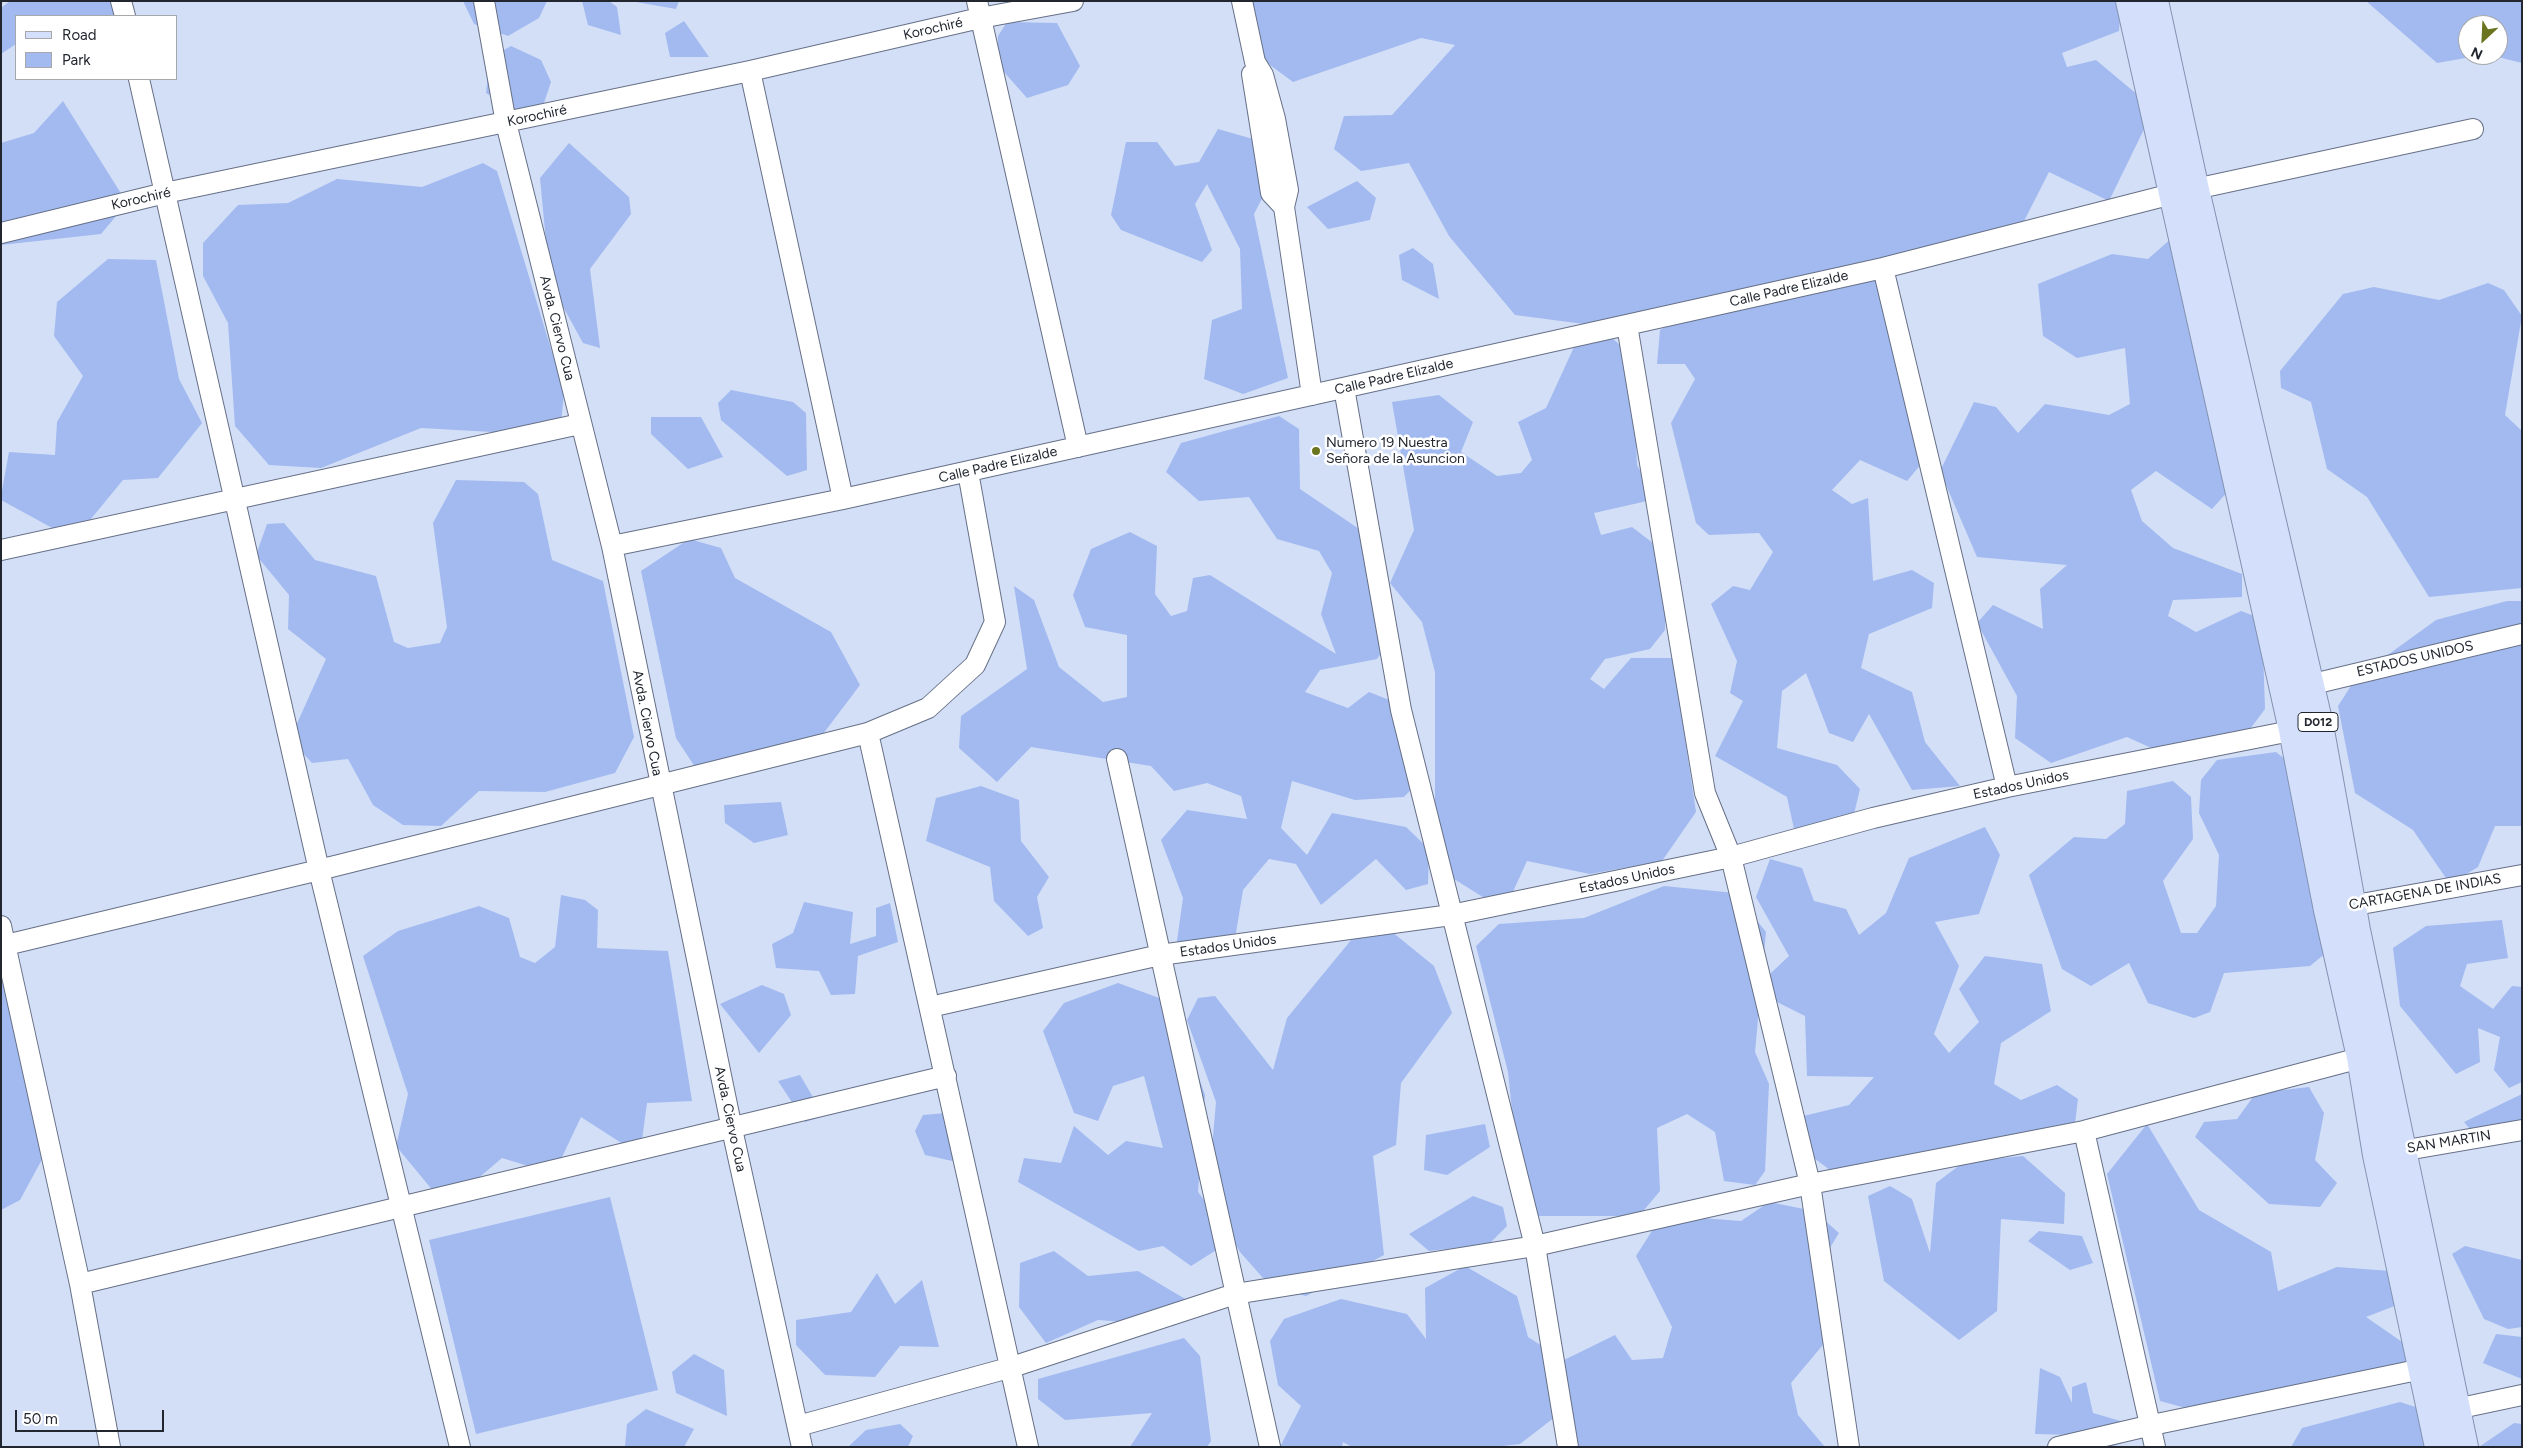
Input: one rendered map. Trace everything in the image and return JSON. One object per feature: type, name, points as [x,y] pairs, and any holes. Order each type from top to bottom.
[{"type":"main road","name":"D012","points":[[2130,1],[2184,192],[2309,685],[2306,728]]},
{"type":"main road","name":"D012","points":[[2154,1],[2184,192],[2306,728],[2340,908],[2371,1055],[2390,1152],[2422,1369],[2438,1447]]},
{"type":"main road","name":"D012","points":[[2390,1152],[2464,1447]]},
{"type":"street","points":[[121,1],[124,15]]},
{"type":"street","name":"Avda. Ciervo Cua","points":[[484,1],[506,123],[612,546],[732,1129],[802,1447]]},
{"type":"street","name":"Korochiré","points":[[1,233],[165,193],[750,71],[978,10],[1073,1]]},
{"type":"street","points":[[1242,1],[1255,62],[1252,77],[1271,193],[1284,207],[1312,395]]},
{"type":"street","points":[[978,10],[1078,447]]},
{"type":"street","points":[[750,71],[843,499]]},
{"type":"street","points":[[139,80],[319,870],[403,1207],[460,1447]]},
{"type":"street","name":"Calle Padre Elizalde","points":[[612,546],[968,472],[1882,268],[2184,192],[2473,129]]},
{"type":"street","points":[[1882,268],[2008,787]]},
{"type":"street","points":[[1626,325],[1705,793],[1731,857],[1810,1184],[1849,1447]]},
{"type":"street","points":[[1344,388],[1401,710],[1450,915],[1535,1246],[1568,1447]]},
{"type":"street","points":[[1,550],[580,424]]},
{"type":"street","points":[[110,1447],[80,1284],[3,936],[319,870],[868,733],[928,708],[975,665],[995,622],[968,472]]},
{"type":"street","name":"ESTADOS UNIDOS","points":[[2309,685],[2522,634]]},
{"type":"street","name":"Estados Unidos","points":[[930,1006],[1160,955],[1450,915],[1731,857],[1873,818],[2008,787],[2306,728]]},
{"type":"street","points":[[868,733],[1012,1367],[1028,1447]]},
{"type":"street","points":[[1117,759],[1270,1447]]},
{"type":"street","name":"CARTAGENA DE INDIAS","points":[[2340,908],[2522,875]]},
{"type":"street","points":[[798,1426],[1012,1367],[1235,1294],[1535,1246],[1810,1184],[2084,1131],[2371,1055]]},
{"type":"street","points":[[80,1284],[732,1129],[946,1076]]},
{"type":"street","name":"SAN MARTIN","points":[[2390,1152],[2522,1130]]},
{"type":"street","points":[[2084,1131],[2152,1425],[2155,1447]]},
{"type":"street","points":[[2058,1447],[2152,1425],[2422,1369]]},
{"type":"street","points":[[2456,1409],[2522,1396]]},
{"type":"green space","points":[[10,1],[121,1],[121,15],[15,15],[15,45],[1,54],[1,8]]},
{"type":"green space","points":[[463,1],[547,1],[539,18],[508,36],[474,24]]},
{"type":"green space","points":[[582,1],[609,1],[617,7],[621,35],[588,25]]},
{"type":"green space","points":[[630,1],[679,1],[676,9]]},
{"type":"green space","points":[[1247,1],[2121,1],[2119,31],[2062,53],[2067,67],[2096,60],[2145,101],[2150,117],[2109,201],[2049,172],[2021,227],[1884,260],[1898,282],[1892,314],[1922,463],[1907,481],[1860,460],[1832,490],[1852,504],[1868,498],[1873,581],[1912,570],[1934,583],[1932,608],[1869,634],[1861,668],[1912,692],[1925,742],[1960,786],[1912,790],[1869,714],[1853,742],[1829,733],[1806,673],[1782,691],[1777,748],[1837,765],[1860,789],[1854,814],[1794,829],[1787,797],[1715,756],[1743,701],[1730,693],[1737,661],[1711,604],[1733,586],[1750,590],[1773,552],[1759,533],[1709,535],[1696,523],[1671,423],[1695,379],[1685,364],[1657,364],[1660,330],[1725,294],[1584,324],[1515,315],[1449,236],[1409,163],[1361,171],[1334,149],[1344,116],[1392,115],[1455,45],[1421,38],[1293,82],[1251,51]]},
{"type":"green space","points":[[2366,1],[2522,1],[2522,63],[2508,60],[2508,15],[2458,15],[2458,59],[2437,63]]},
{"type":"green space","points":[[684,21],[709,57],[670,57],[665,33]]},
{"type":"green space","points":[[1007,22],[1057,23],[1080,66],[1068,85],[1027,98],[997,64],[998,36]]},
{"type":"green space","points":[[511,46],[541,60],[551,82],[542,109],[525,115],[486,93],[490,58]]},
{"type":"green space","points":[[63,101],[127,203],[101,234],[1,245],[1,143],[34,133]]},
{"type":"green space","points":[[1218,129],[1288,149],[1254,214],[1288,378],[1243,394],[1204,379],[1212,320],[1242,309],[1240,249],[1207,184],[1195,204],[1212,250],[1202,262],[1121,230],[1111,215],[1126,142],[1157,142],[1175,166],[1199,162]]},
{"type":"green space","points":[[569,143],[629,197],[631,214],[590,269],[600,348],[583,343],[550,283],[540,178]]},
{"type":"green space","points":[[483,163],[497,171],[564,392],[561,424],[546,435],[421,428],[321,468],[269,465],[235,426],[228,323],[203,276],[203,243],[238,205],[288,203],[337,179],[422,187]]},
{"type":"green space","points":[[1357,181],[1376,198],[1370,220],[1328,229],[1307,207]]},
{"type":"green space","points":[[2173,237],[2202,300],[2188,331],[2210,347],[2240,478],[2212,509],[2156,471],[2131,490],[2142,521],[2173,548],[2242,574],[2242,597],[2173,600],[2168,616],[2196,632],[2241,611],[2262,619],[2265,709],[2244,737],[2167,755],[2127,737],[2051,763],[2015,738],[2017,696],[1977,623],[1993,605],[2043,629],[2040,589],[2067,565],[1977,557],[1940,471],[1974,402],[1996,407],[2018,433],[2045,404],[2109,415],[2130,404],[2125,348],[2077,358],[2043,336],[2038,284],[2112,254],[2148,259]]},
{"type":"green space","points":[[1413,248],[1433,264],[1439,299],[1402,280],[1399,255]]},
{"type":"green space","points":[[108,259],[156,260],[179,379],[202,423],[158,478],[123,480],[81,531],[65,535],[1,500],[1,496],[9,452],[55,455],[57,422],[83,376],[54,336],[57,302]]},
{"type":"green space","points":[[2488,283],[2504,290],[2522,316],[2505,415],[2522,431],[2522,588],[2429,597],[2367,497],[2327,469],[2311,402],[2281,388],[2280,371],[2343,294],[2374,287],[2439,300]]},
{"type":"green space","points":[[1601,328],[1633,357],[1637,465],[1656,499],[1594,513],[1601,535],[1632,527],[1666,553],[1665,630],[1650,649],[1605,659],[1590,679],[1604,689],[1631,658],[1673,658],[1696,812],[1662,861],[1590,874],[1527,861],[1510,898],[1486,899],[1446,874],[1435,850],[1435,672],[1422,622],[1390,583],[1414,530],[1392,402],[1439,395],[1473,422],[1461,452],[1497,476],[1521,473],[1532,460],[1518,422],[1546,408],[1580,334]]},
{"type":"green space","points":[[731,390],[793,402],[806,413],[807,470],[787,476],[721,420],[718,403]]},
{"type":"green space","points":[[1279,416],[1299,429],[1300,489],[1374,539],[1387,645],[1377,659],[1320,670],[1305,692],[1348,708],[1369,692],[1392,701],[1422,778],[1404,797],[1355,800],[1292,781],[1281,828],[1307,855],[1332,813],[1406,827],[1429,849],[1428,884],[1406,890],[1376,859],[1321,905],[1296,864],[1269,859],[1243,890],[1235,939],[1198,961],[1176,948],[1183,898],[1161,840],[1187,810],[1247,819],[1241,796],[1207,783],[1174,791],[1151,766],[1031,747],[997,782],[959,748],[961,716],[1027,669],[1014,586],[1034,600],[1059,667],[1103,702],[1127,697],[1127,635],[1085,627],[1073,595],[1091,549],[1130,532],[1157,546],[1155,594],[1171,616],[1187,611],[1193,578],[1210,575],[1336,654],[1321,614],[1332,573],[1319,551],[1277,539],[1249,497],[1199,501],[1166,472],[1181,443]]},
{"type":"green space","points":[[651,417],[701,417],[723,457],[688,469],[651,434]]},
{"type":"green space","points":[[456,480],[524,482],[538,494],[552,560],[603,581],[634,737],[615,773],[545,792],[479,791],[441,826],[403,825],[373,805],[348,759],[312,763],[290,739],[326,659],[288,629],[289,595],[256,555],[267,524],[284,523],[315,560],[376,576],[394,642],[408,648],[440,643],[447,627],[433,523]]},
{"type":"green space","points":[[689,539],[721,548],[735,578],[831,632],[860,685],[823,734],[695,767],[676,738],[641,571]]},
{"type":"green space","points":[[2507,601],[2522,601],[2522,826],[2495,826],[2478,867],[2450,884],[2413,830],[2355,793],[2338,706],[2356,678],[2436,620]]},
{"type":"green space","points":[[2276,752],[2295,767],[2343,939],[2310,966],[2224,973],[2210,1012],[2194,1018],[2148,1003],[2129,963],[2091,986],[2062,969],[2029,875],[2074,837],[2106,839],[2125,824],[2127,791],[2173,781],[2191,797],[2193,839],[2163,881],[2181,933],[2197,933],[2216,906],[2219,855],[2199,813],[2201,780],[2217,760]]},
{"type":"green space","points":[[981,786],[1019,800],[1021,841],[1049,877],[1037,897],[1043,928],[1028,936],[994,901],[990,867],[926,841],[936,798]]},
{"type":"green space","points":[[781,802],[788,835],[754,843],[725,823],[724,805]]},
{"type":"green space","points":[[1985,827],[2000,855],[1979,914],[1935,922],[1959,966],[1934,1034],[1949,1053],[1979,1022],[1959,989],[1985,956],[2042,964],[2051,1011],[2001,1043],[1994,1084],[2021,1100],[2057,1085],[2078,1099],[2075,1123],[1907,1167],[1830,1170],[1795,1144],[1795,1118],[1849,1105],[1874,1077],[1807,1076],[1805,1016],[1769,998],[1771,973],[1789,956],[1756,897],[1770,859],[1802,868],[1814,901],[1846,909],[1859,935],[1886,913],[1909,858]]},
{"type":"green space","points":[[1664,886],[1735,893],[1766,932],[1755,1052],[1769,1084],[1765,1171],[1755,1185],[1724,1181],[1715,1132],[1687,1114],[1657,1128],[1660,1191],[1639,1216],[1523,1216],[1508,1072],[1476,946],[1499,924],[1584,918]]},
{"type":"green space","points":[[561,895],[585,900],[598,910],[597,948],[668,951],[692,1101],[647,1103],[640,1155],[581,1117],[554,1174],[502,1158],[469,1186],[434,1192],[396,1146],[408,1094],[363,956],[398,931],[479,906],[509,918],[520,957],[535,963],[555,947]]},
{"type":"green space","points":[[804,902],[853,912],[850,944],[876,936],[876,908],[890,903],[898,942],[858,956],[855,994],[831,995],[819,971],[776,968],[772,944],[793,933]]},
{"type":"green space","points":[[2502,920],[2508,958],[2467,964],[2460,986],[2493,1009],[2512,986],[2522,987],[2522,1082],[2509,1088],[2494,1070],[2500,1037],[2478,1028],[2480,1062],[2456,1074],[2400,1006],[2393,948],[2426,926]]},
{"type":"green space","points":[[1386,927],[1434,966],[1452,1013],[1401,1083],[1396,1145],[1373,1156],[1384,1255],[1306,1296],[1271,1287],[1240,1252],[1208,1194],[1216,1102],[1187,1020],[1198,998],[1215,996],[1273,1070],[1287,1018],[1361,928]]},
{"type":"green space","points":[[1,942],[45,1073],[52,1141],[20,1200],[1,1210]]},
{"type":"green space","points":[[1118,983],[1173,1003],[1205,1095],[1198,1192],[1222,1224],[1218,1249],[1191,1266],[1163,1246],[1139,1251],[1018,1182],[1024,1158],[1061,1163],[1074,1126],[1108,1155],[1126,1141],[1163,1148],[1144,1076],[1113,1086],[1098,1121],[1074,1113],[1043,1031],[1064,1003]]},
{"type":"green space","points":[[762,985],[784,994],[791,1015],[759,1053],[720,1004]]},
{"type":"green space","points":[[800,1075],[824,1116],[805,1122],[778,1081]]},
{"type":"green space","points":[[2309,1087],[2324,1113],[2315,1160],[2337,1183],[2320,1207],[2269,1204],[2195,1137],[2204,1122],[2237,1119],[2256,1093]]},
{"type":"green space","points":[[2522,1094],[2522,1140],[2479,1140],[2464,1122]]},
{"type":"green space","points":[[946,1113],[957,1162],[925,1155],[915,1131],[923,1115]]},
{"type":"green space","points":[[1485,1124],[1490,1147],[1447,1175],[1424,1170],[1426,1135]]},
{"type":"green space","points":[[2147,1124],[2199,1210],[2271,1252],[2278,1291],[2337,1267],[2404,1272],[2410,1300],[2366,1317],[2418,1353],[2389,1385],[2319,1379],[2290,1401],[2226,1419],[2160,1401],[2107,1174]]},
{"type":"green space","points":[[2023,1156],[2065,1193],[2064,1224],[2001,1219],[1997,1311],[1959,1340],[1884,1281],[1868,1196],[1890,1186],[1912,1199],[1930,1253],[1936,1183],[1964,1162]]},
{"type":"green space","points":[[1473,1196],[1503,1207],[1507,1226],[1489,1244],[1429,1251],[1409,1234]]},
{"type":"green space","points":[[610,1197],[658,1390],[476,1434],[429,1240]]},
{"type":"green space","points":[[1769,1202],[1814,1211],[1839,1233],[1817,1269],[1832,1334],[1791,1383],[1798,1415],[1825,1447],[1579,1447],[1560,1362],[1615,1335],[1632,1360],[1663,1358],[1672,1327],[1636,1256],[1662,1215],[1741,1221]]},
{"type":"green space","points":[[2039,1231],[2082,1236],[2093,1263],[2070,1270],[2028,1241]]},
{"type":"green space","points":[[2465,1246],[2522,1260],[2522,1327],[2508,1329],[2484,1319],[2452,1254]]},
{"type":"green space","points":[[1054,1251],[1088,1276],[1138,1271],[1187,1300],[1174,1326],[1098,1320],[1046,1343],[1019,1307],[1020,1263]]},
{"type":"green space","points":[[1465,1266],[1517,1296],[1528,1337],[1553,1353],[1555,1417],[1520,1444],[1494,1447],[1352,1447],[1343,1442],[1342,1447],[1280,1447],[1301,1406],[1278,1385],[1270,1341],[1284,1319],[1341,1299],[1407,1314],[1426,1339],[1425,1288]]},
{"type":"green space","points":[[877,1273],[895,1304],[922,1280],[939,1347],[900,1346],[875,1377],[825,1375],[796,1345],[796,1320],[851,1312]]},
{"type":"green space","points":[[2496,1334],[2522,1337],[2522,1379],[2483,1363]]},
{"type":"green space","points":[[1184,1338],[1200,1356],[1211,1441],[1207,1447],[1130,1447],[1152,1413],[1065,1420],[1038,1399],[1038,1379]]},
{"type":"green space","points":[[694,1354],[724,1370],[727,1416],[676,1393],[672,1372]]},
{"type":"green space","points":[[2040,1368],[2060,1377],[2072,1403],[2072,1387],[2086,1382],[2093,1413],[2124,1422],[2123,1443],[2110,1447],[2093,1447],[2077,1435],[2035,1434]]},
{"type":"green space","points":[[2400,1402],[2437,1414],[2451,1447],[2291,1447],[2302,1428]]},
{"type":"green space","points":[[646,1409],[694,1429],[684,1447],[625,1447],[627,1424]]},
{"type":"green space","points":[[2514,1423],[2522,1424],[2522,1447],[2479,1447]]},
{"type":"green space","points":[[900,1424],[913,1436],[908,1447],[848,1447],[866,1430]]},
{"type":"place","name":"Numero 19 Nuestra Señora de la Asuncion","points":[[1316,451]]}]
